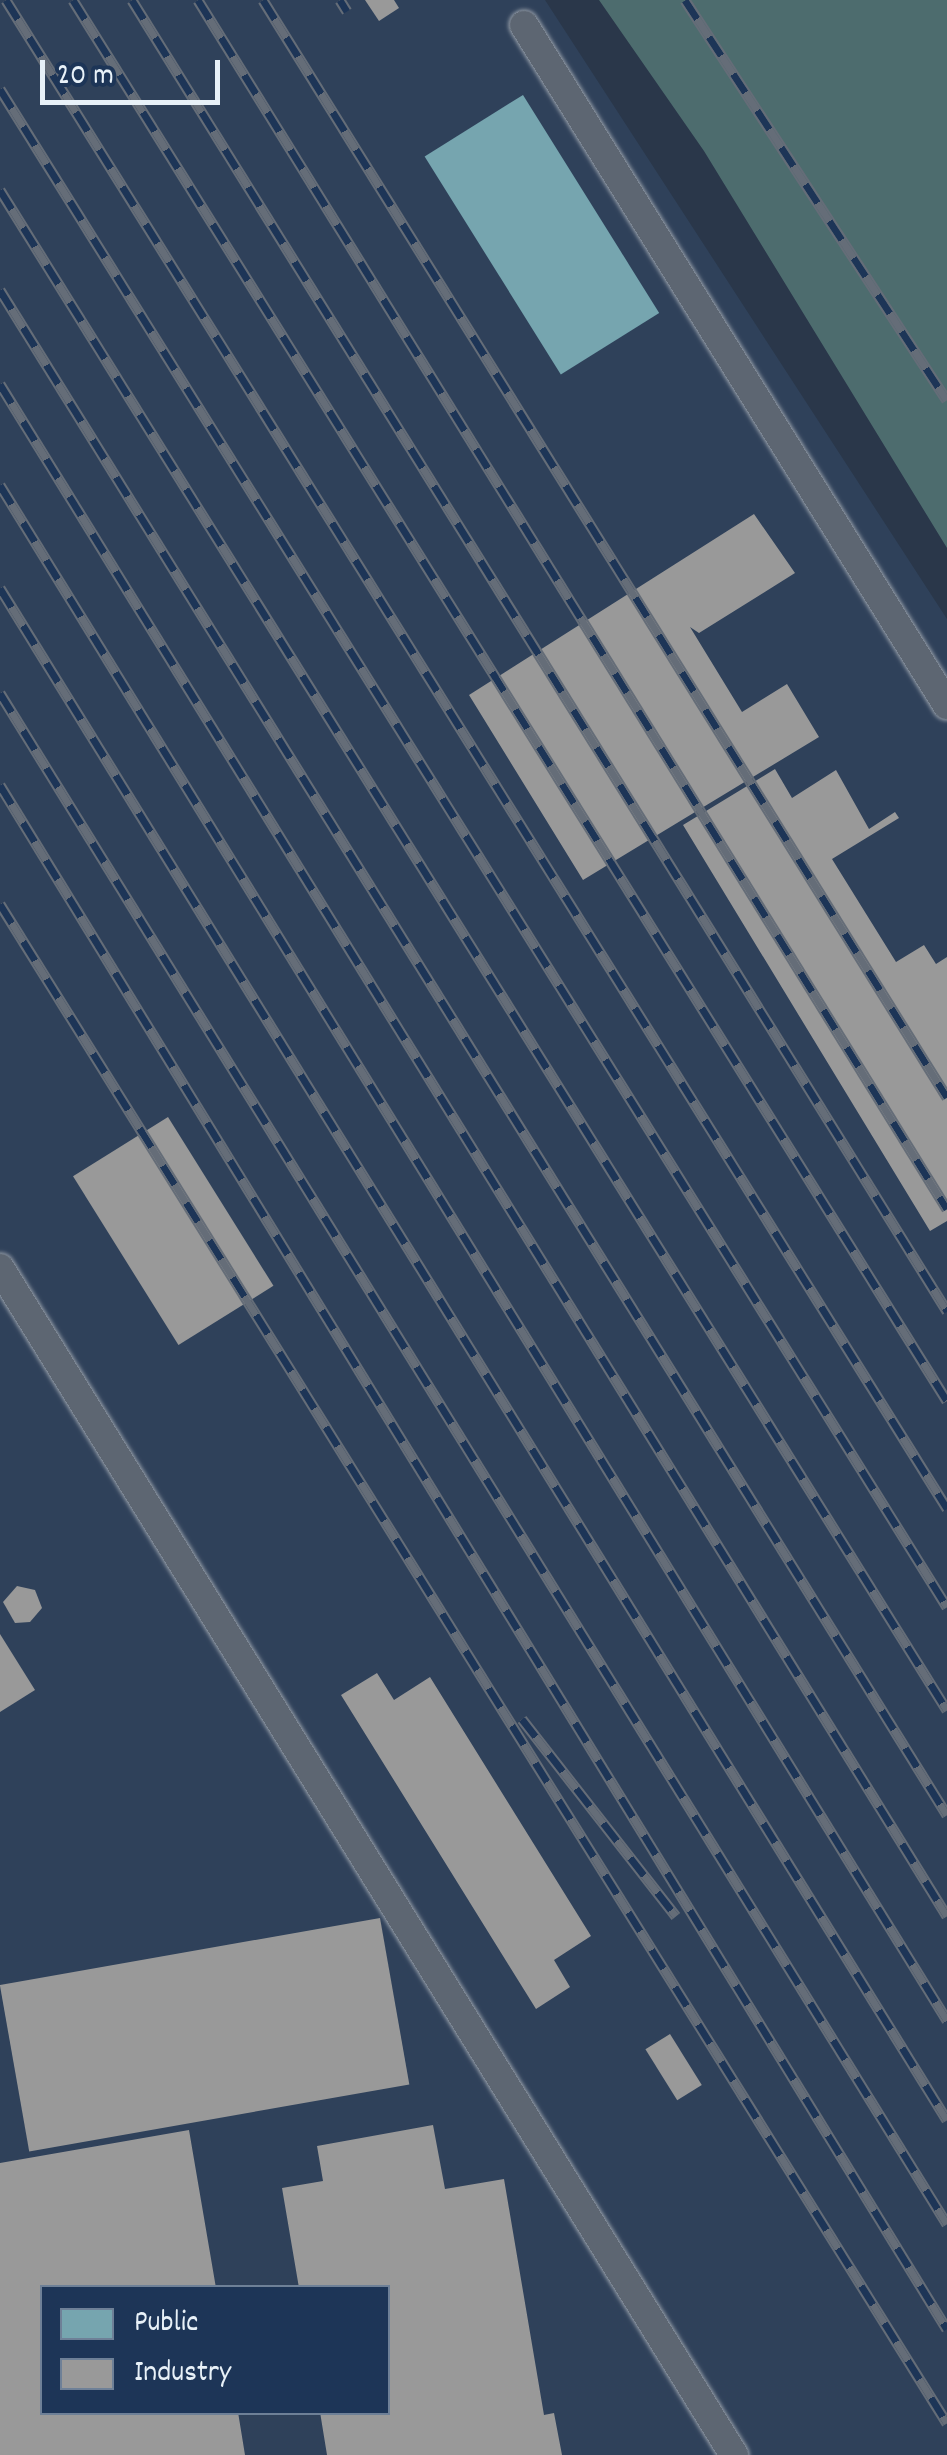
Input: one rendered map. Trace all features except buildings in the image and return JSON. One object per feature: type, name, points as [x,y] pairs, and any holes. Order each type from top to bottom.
[{"type":"lane","points":[[524,25],[947,705]]},
{"type":"lane","points":[[0,1268],[734,2455]]},
{"type":"shaded area","points":[[0,0],[545,0],[947,619],[947,2455],[0,2455]]},
{"type":"green space","points":[[599,0],[947,0],[947,548],[704,151]]},
{"type":"railway","points":[[6,0],[947,1508]]},
{"type":"railway","points":[[73,0],[947,1401]]},
{"type":"railway","points":[[132,0],[947,1311]]},
{"type":"railway","points":[[198,0],[947,1209]]},
{"type":"railway","points":[[263,0],[947,1097]]},
{"type":"railway","points":[[340,0],[347,11]]},
{"type":"railway","points":[[685,0],[947,400]]},
{"type":"railway","points":[[0,89],[947,1607]]},
{"type":"railway","points":[[0,190],[947,1710]]},
{"type":"railway","points":[[0,290],[947,1815]]},
{"type":"railway","points":[[0,384],[947,1916]]},
{"type":"railway","points":[[0,485],[947,2020]]},
{"type":"railway","points":[[0,588],[947,2120]]},
{"type":"railway","points":[[0,693],[947,2224]]},
{"type":"railway","points":[[0,785],[947,2329]]},
{"type":"railway","points":[[0,904],[947,2423]]},
{"type":"railway","points":[[522,1719],[676,1916]]}]
